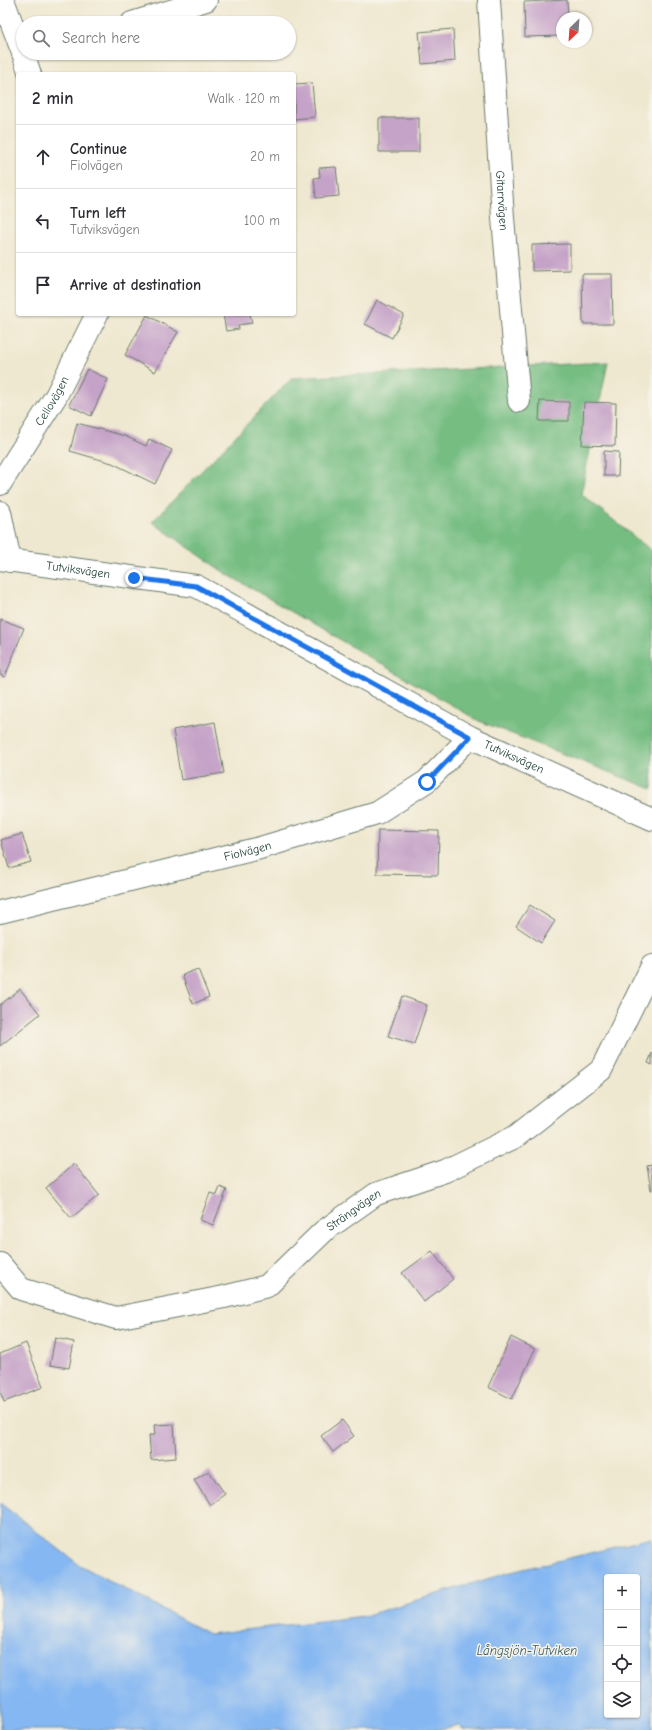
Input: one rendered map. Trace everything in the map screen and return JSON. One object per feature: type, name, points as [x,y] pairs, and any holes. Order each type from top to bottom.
[{"type":"street","points":[[4,0],[16,29]]},
{"type":"street","points":[[155,16],[206,0]]},
{"type":"street","name":"Gitarrvägen","points":[[489,0],[503,218],[519,401]]},
{"type":"street","name":"Cellovägen","points":[[0,484],[56,396],[95,316]]},
{"type":"street","points":[[0,512],[5,560]]},
{"type":"street","name":"Tutviksvägen","points":[[5,560],[196,586],[470,737],[652,819]]},
{"type":"street","name":"Fiolvägen","points":[[0,912],[260,848],[377,813],[427,782],[470,737]]},
{"type":"street","name":"Strängvägen","points":[[0,1264],[21,1289],[116,1318],[224,1297],[267,1286],[324,1231],[376,1194],[445,1171],[515,1137],[601,1070],[652,966]]},
{"type":"green space","points":[[608,362],[581,494],[652,551],[652,789],[479,721],[225,573],[152,522],[292,378]]},
{"type":"water","name":"Långsjön-Tutviken","points":[[0,1503],[78,1564],[209,1634],[364,1616],[507,1573],[652,1538],[652,1730],[464,1730],[459,1725],[436,1730],[0,1730]]},
{"type":"building","points":[[567,0],[568,12],[556,12],[556,36],[525,37],[524,2]]},
{"type":"building","points":[[453,29],[455,61],[422,64],[419,32]]},
{"type":"building","points":[[312,83],[315,117],[296,119],[296,84]]},
{"type":"building","points":[[379,118],[419,118],[419,152],[379,152]]},
{"type":"building","points":[[336,167],[339,196],[316,198],[314,178],[320,177],[319,168]]},
{"type":"building","points":[[570,244],[570,270],[532,271],[532,245]]},
{"type":"building","points":[[582,274],[612,274],[613,324],[583,324]]},
{"type":"building","points":[[377,300],[404,315],[392,338],[365,324]]},
{"type":"building","points":[[146,316],[178,332],[155,372],[125,355]]},
{"type":"building","points":[[223,316],[250,316],[252,323],[238,325],[239,329],[226,331]]},
{"type":"building","points":[[87,369],[108,379],[91,416],[69,405]]},
{"type":"building","points":[[540,401],[569,402],[569,421],[539,421]]},
{"type":"building","points":[[584,402],[616,403],[615,446],[582,445]]},
{"type":"building","points":[[77,423],[125,436],[146,446],[149,439],[172,450],[155,484],[112,463],[70,451]]},
{"type":"building","points":[[604,451],[619,452],[618,476],[604,476]]},
{"type":"building","points":[[0,619],[24,628],[5,677],[0,675]]},
{"type":"building","points":[[215,722],[224,773],[181,780],[173,730]]},
{"type":"building","points":[[378,830],[439,831],[438,875],[377,874]]},
{"type":"building","points":[[22,834],[31,862],[9,868],[1,840]]},
{"type":"building","points":[[530,905],[555,921],[541,943],[516,926]]},
{"type":"building","points":[[198,969],[209,997],[193,1004],[182,975]]},
{"type":"building","points":[[20,989],[40,1014],[0,1046],[0,1005]]},
{"type":"building","points":[[402,996],[427,1005],[414,1044],[388,1036]]},
{"type":"building","points":[[652,1053],[652,1065],[648,1063]]},
{"type":"building","points":[[74,1164],[99,1195],[71,1218],[46,1188]]},
{"type":"building","points":[[652,1165],[652,1190],[651,1190],[647,1166]]},
{"type":"building","points":[[220,1187],[227,1190],[213,1225],[200,1220],[210,1193],[217,1195]]},
{"type":"building","points":[[432,1251],[453,1279],[424,1302],[402,1273]]},
{"type":"building","points":[[511,1337],[535,1349],[512,1399],[488,1387]]},
{"type":"building","points":[[55,1338],[74,1342],[69,1368],[50,1365]]},
{"type":"building","points":[[26,1343],[43,1387],[4,1402],[0,1392],[0,1354]]},
{"type":"building","points":[[342,1420],[354,1436],[333,1452],[321,1436]]},
{"type":"building","points":[[174,1424],[176,1458],[151,1460],[149,1435],[155,1435],[154,1425]]},
{"type":"building","points":[[209,1471],[225,1494],[210,1505],[194,1480]]},
{"type":"route","points":[[134,578],[196,586],[470,737],[427,782]]}]
